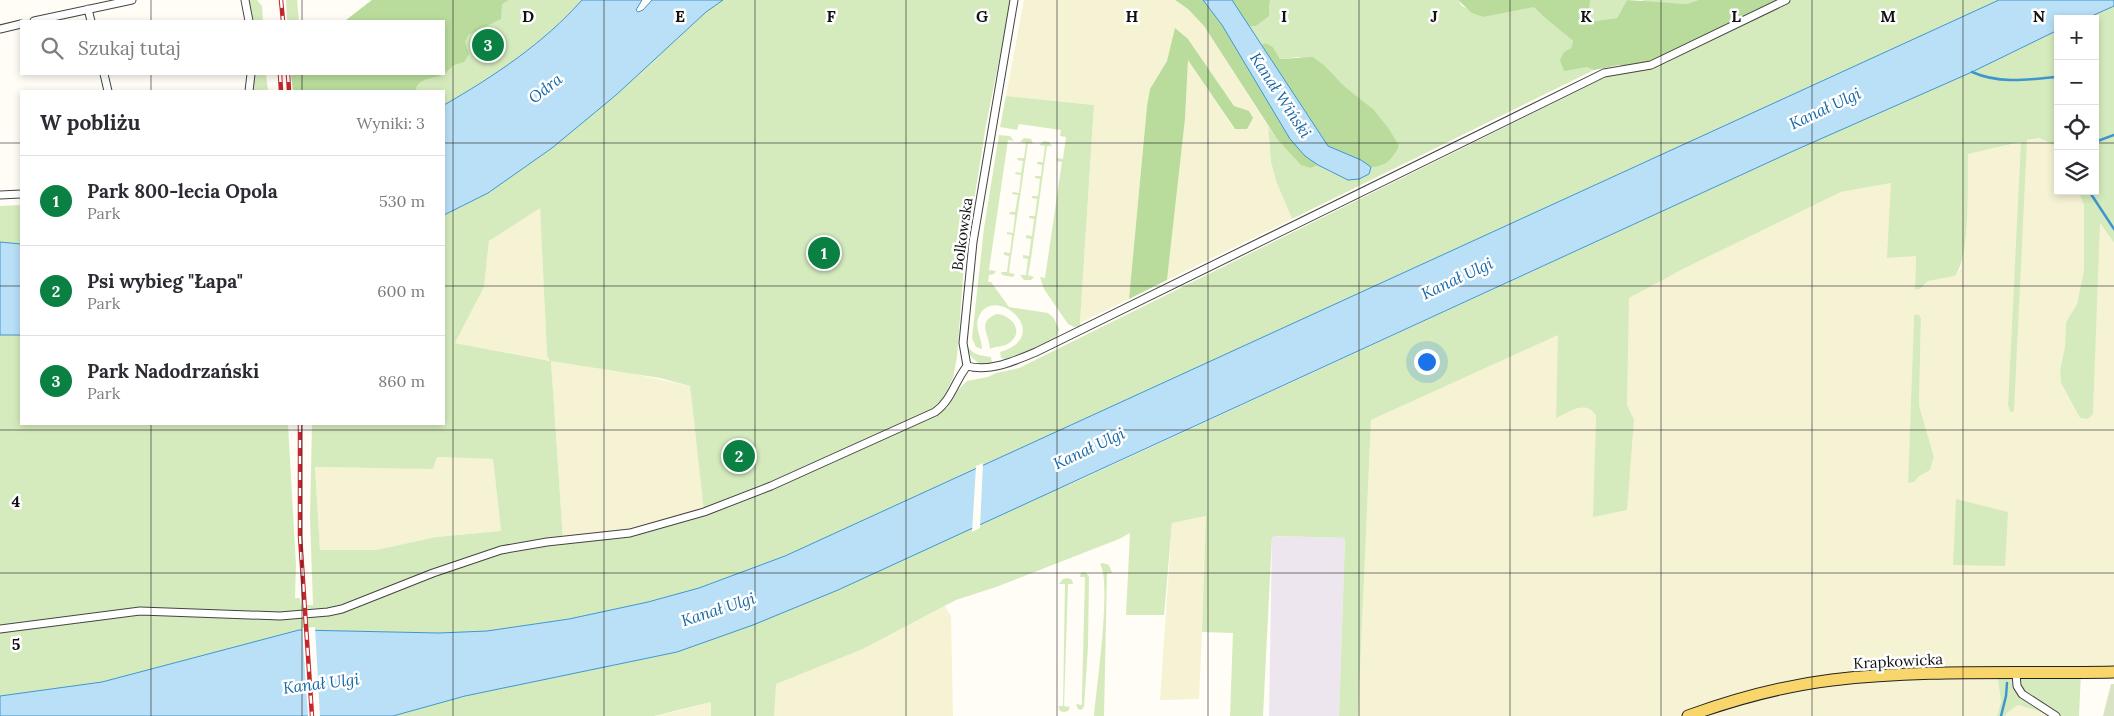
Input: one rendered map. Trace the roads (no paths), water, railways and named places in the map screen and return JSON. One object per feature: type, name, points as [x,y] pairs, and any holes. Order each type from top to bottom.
[{"type":"main road","name":"Krapkowicka","points":[[1688,716],[1763,693],[1831,680],[1894,675],[2114,672]]},
{"type":"street","points":[[38,20],[132,0]]},
{"type":"street","points":[[245,0],[249,20]]},
{"type":"street","name":"Bolkowska","points":[[967,366],[963,343],[973,242],[996,95],[1014,0]]},
{"type":"street","points":[[0,629],[140,611],[280,616],[315,614],[342,609],[433,573],[501,550],[547,542],[630,533],[659,526],[732,502],[935,412],[946,402],[959,376],[967,366],[976,368],[1013,362],[1068,337],[1604,73],[1651,66],[1786,0]]},
{"type":"street","points":[[88,9],[91,20]]},
{"type":"street","points":[[0,29],[20,24]]},
{"type":"street","points":[[104,75],[108,90]]},
{"type":"street","points":[[249,90],[251,75]]},
{"type":"street","points":[[0,195],[20,194]]},
{"type":"street","points":[[2016,673],[2017,686],[2022,694],[2056,716]]},
{"type":"water","name":"Odra","points":[[582,0],[642,0],[636,10],[638,12],[643,10],[652,0],[723,0],[706,12],[616,95],[552,148],[488,193],[445,214],[445,104],[481,83],[535,45]]},
{"type":"water","name":"Kanał Wiński","points":[[1203,0],[1232,0],[1328,146],[1361,160],[1371,167],[1369,174],[1359,179],[1348,180],[1318,165],[1305,156],[1290,139],[1222,25]]},
{"type":"water","name":"Kanał Ulgi","points":[[1999,0],[2114,0],[2114,6],[2094,15],[2054,15],[2054,32],[1972,72],[1791,152],[838,590],[753,625],[677,652],[465,696],[393,716],[0,716],[0,696],[102,682],[299,630],[439,633],[487,631],[569,619],[648,602],[699,588],[785,556]]},
{"type":"water","points":[[0,242],[20,244],[20,335],[0,335]]},
{"type":"waterway","points":[[1972,72],[2003,80],[2054,77]]},
{"type":"waterway","points":[[2099,141],[2114,135]]},
{"type":"waterway","points":[[2092,195],[2114,229]]},
{"type":"waterway","points":[[2001,716],[2007,683]]},
{"type":"railway","points":[[281,0],[283,20]]},
{"type":"railway","points":[[280,75],[281,90]]},
{"type":"railway","points":[[288,75],[289,90]]},
{"type":"railway","points":[[300,425],[300,536],[312,716]]},
{"type":"place","name":"Park Nadodrzański","points":[[488,45]]},
{"type":"place","name":"Park 800-lecia Opola","points":[[824,253]]},
{"type":"place","name":"Psi wybieg \"Łapa\"","points":[[739,456]]}]
